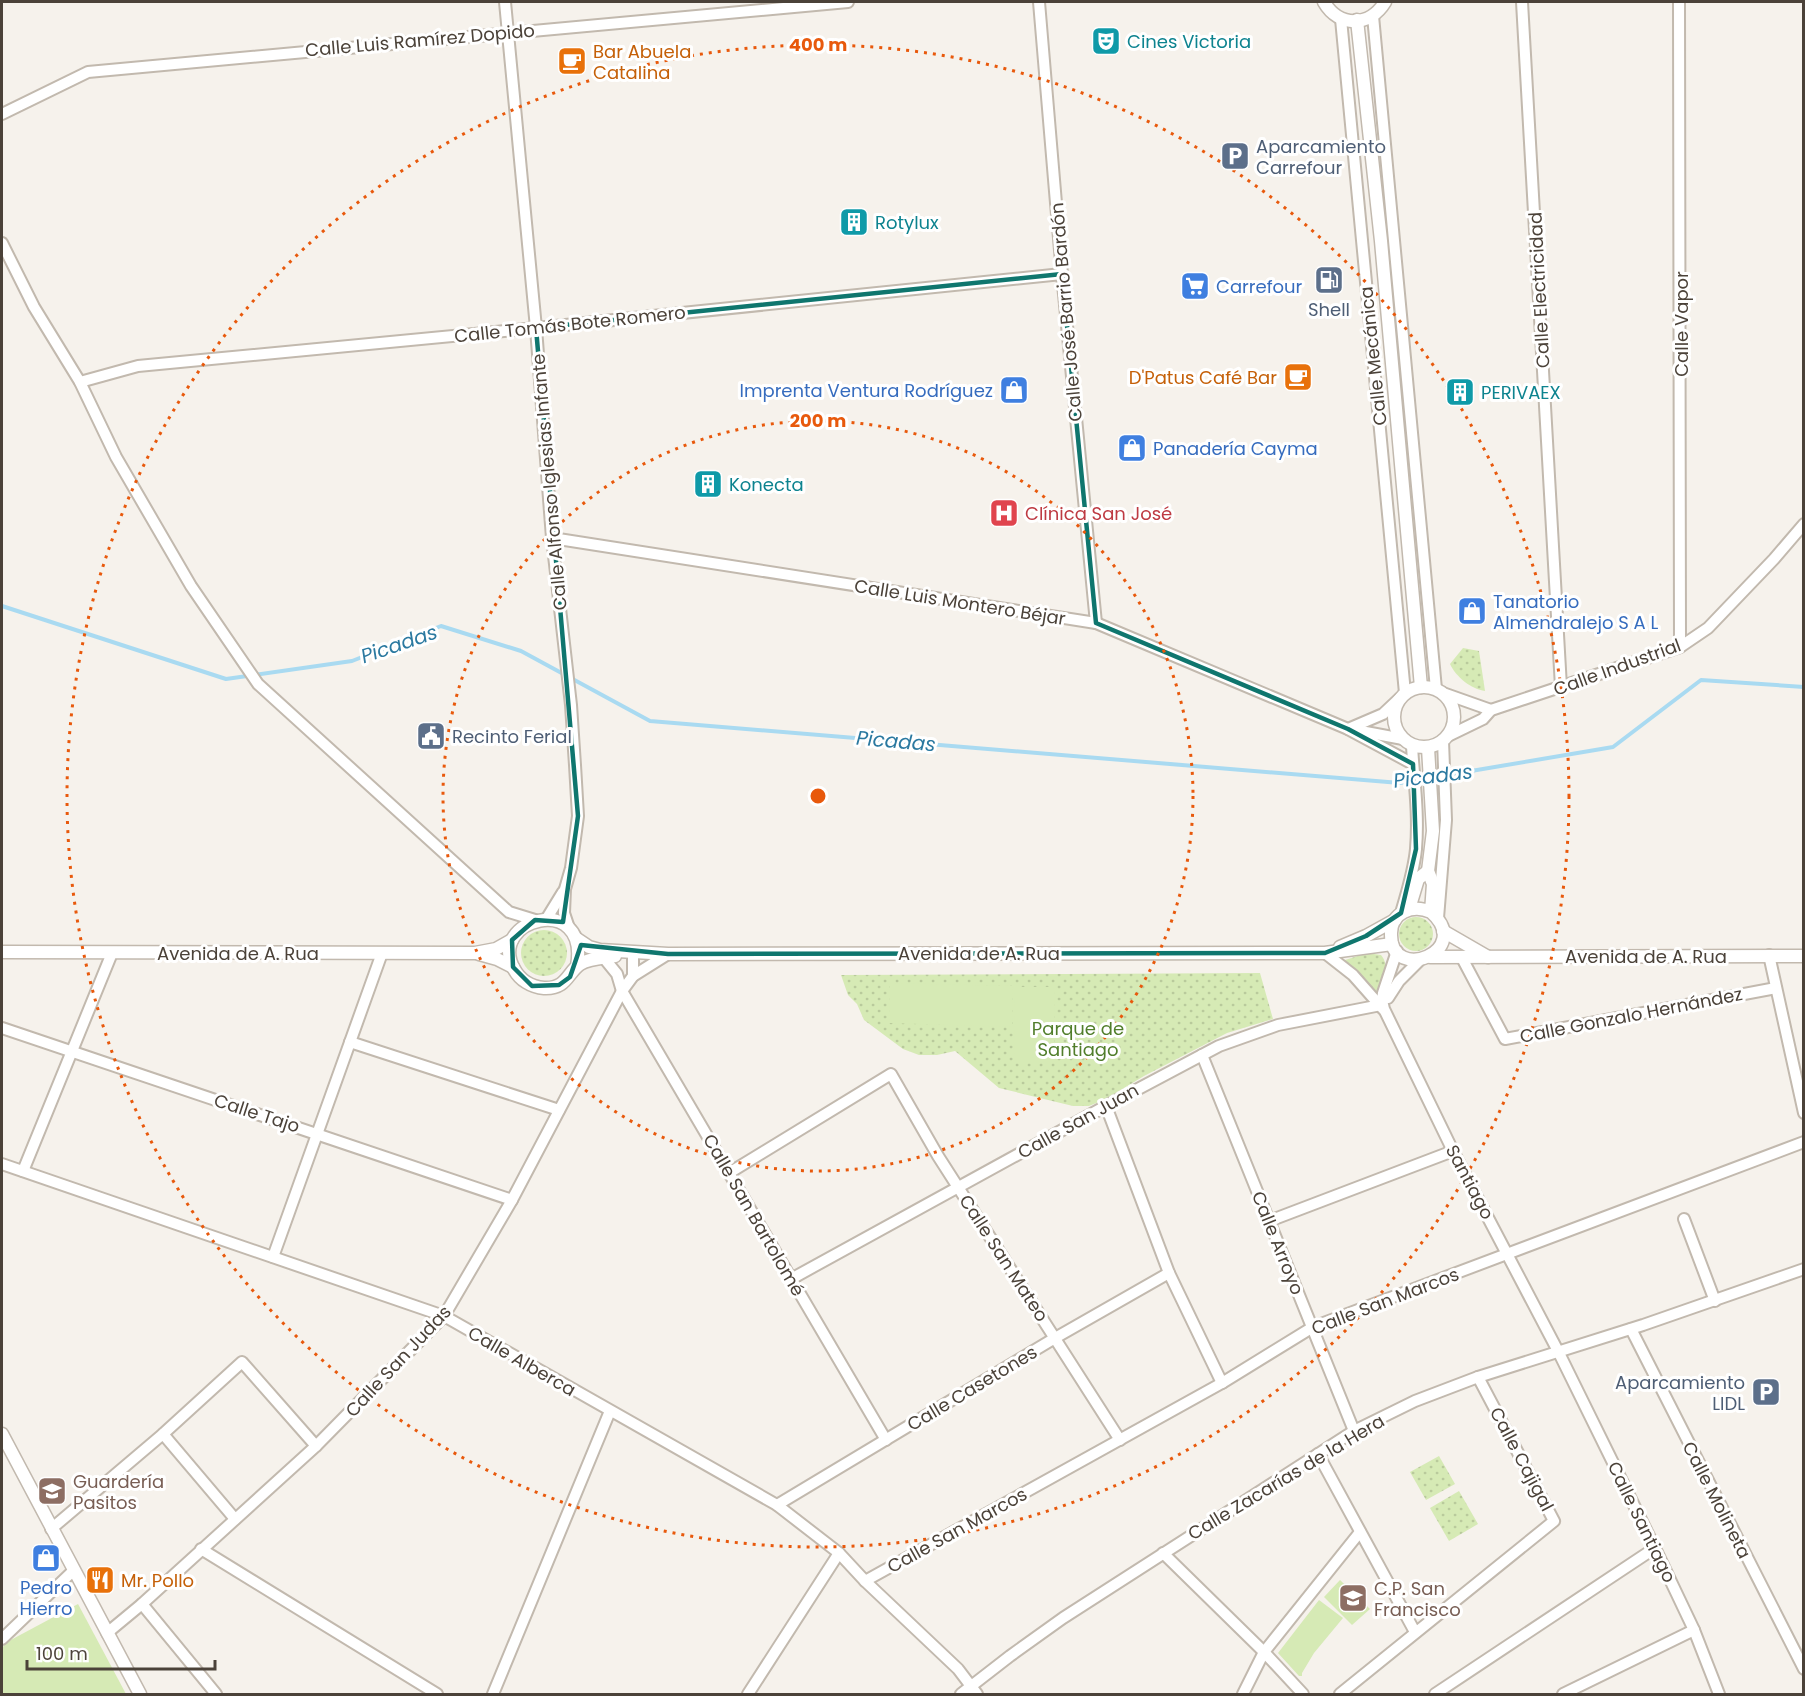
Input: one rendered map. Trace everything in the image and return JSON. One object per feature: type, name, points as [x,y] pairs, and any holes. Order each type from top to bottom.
[{"type":"street","name":"Calle Alfonso Iglesias Infante","points":[[506,2],[536,328],[552,538],[571,705],[578,816],[571,868],[565,889],[564,913],[569,928]]},
{"type":"street","name":"Calle Luis Ramírez Dopido","points":[[2,114],[88,72],[848,2]]},
{"type":"street","name":"Calle José Barrio Bardón","points":[[1039,2],[1095,622]]},
{"type":"street","points":[[1323,4],[1341,18],[1358,20],[1373,16],[1385,2]]},
{"type":"street","name":"Calle Electricidad","points":[[1522,2],[1561,687]]},
{"type":"street","name":"Calle Vapor","points":[[1679,2],[1680,646]]},
{"type":"street","name":"Calle Mecánica","points":[[1373,16],[1439,691]]},
{"type":"street","name":"Calle Mecánica","points":[[1341,18],[1402,696]]},
{"type":"street","points":[[1358,20],[1381,241],[1421,687]]},
{"type":"street","points":[[2,243],[34,307],[80,382],[116,457],[191,586],[258,684],[509,912],[558,921],[569,928],[577,939],[579,953],[577,966],[570,977],[559,985],[546,988],[532,986],[521,978],[513,967],[510,954],[514,938],[509,912]]},
{"type":"street","name":"Calle Tomás Bote Romero","points":[[80,382],[138,366],[1062,274]]},
{"type":"street","name":"Calle Industrial","points":[[1445,739],[1483,719],[1491,710],[1680,646],[1708,628],[1774,559],[1803,524]]},
{"type":"street","name":"Calle Luis Montero Béjar","points":[[552,538],[1095,622],[1348,729],[1414,768]]},
{"type":"street","points":[[1348,729],[1383,714],[1402,696],[1421,687],[1439,691],[1491,710]]},
{"type":"street","points":[[1407,742],[1428,747],[1445,739],[1453,728],[1453,709],[1449,700],[1439,691]]},
{"type":"street","points":[[1402,696],[1393,719],[1395,726],[1407,742],[1414,768],[1416,789],[1416,849],[1402,914]]},
{"type":"street","name":"Calle Luis Montero Béjar","points":[[1348,729],[1407,742]]},
{"type":"street","points":[[1434,915],[1446,820],[1445,739]]},
{"type":"street","points":[[1382,1007],[1399,981],[1441,946],[1443,931],[1434,915],[1432,884],[1428,871],[1433,831],[1428,747]]},
{"type":"street","points":[[1382,1007],[1383,993],[1388,982],[1395,948],[1391,936],[1418,879],[1428,871]]},
{"type":"street","name":"Calle Alfonso Iglesias Infante","points":[[541,919],[565,889]]},
{"type":"street","points":[[1402,914],[1424,909],[1434,915]]},
{"type":"street","name":"Avenida de A. Rua","points":[[1325,953],[1366,936],[1402,914]]},
{"type":"street","points":[[514,938],[525,925],[541,919]]},
{"type":"street","name":"Avenida de A. Rua","points":[[1443,931],[1489,957]]},
{"type":"street","name":"Avenida de A. Rua","points":[[2,952],[475,953],[496,949],[514,938]]},
{"type":"street","name":"Avenida de A. Rua","points":[[577,939],[589,948],[668,954],[1325,953],[1395,948]]},
{"type":"street","points":[[1395,948],[1411,960],[1425,959]]},
{"type":"street","points":[[273,1257],[382,952]]},
{"type":"street","points":[[23,1171],[112,953]]},
{"type":"street","name":"Avenida de A. Rua","points":[[475,953],[497,959],[513,967]]},
{"type":"street","points":[[633,953],[633,976]]},
{"type":"street","name":"Avenida de A. Rua","points":[[577,966],[587,961],[633,953]]},
{"type":"street","name":"Santiago","points":[[1325,953],[1353,975],[1382,1007],[1453,1151],[1559,1353]]},
{"type":"street","name":"Calle San Judas","points":[[107,1633],[316,1446],[444,1316],[512,1200],[622,991],[633,976],[668,954]]},
{"type":"street","points":[[1769,956],[1803,1113]]},
{"type":"street","name":"Avenida de A. Rua","points":[[1425,959],[1803,956]]},
{"type":"street","points":[[604,958],[617,974],[622,991]]},
{"type":"street","name":"Calle Gonzalo Hernández","points":[[1462,958],[1505,1039],[1776,988]]},
{"type":"street","name":"Calle San Bartolomé","points":[[622,991],[886,1440]]},
{"type":"street","name":"Calle San Juan","points":[[791,1279],[1219,1046],[1278,1025],[1382,1007]]},
{"type":"street","name":"Calle Tajo","points":[[2,1028],[512,1200]]},
{"type":"street","points":[[350,1042],[559,1110]]},
{"type":"street","name":"Calle Arroyo","points":[[1202,1055],[1354,1431]]},
{"type":"street","name":"Calle San Mateo","points":[[729,1173],[891,1074],[958,1187],[1120,1440]]},
{"type":"street","points":[[1106,1106],[1169,1273],[1222,1383]]},
{"type":"street","name":"Calle San Marcos","points":[[865,1581],[1222,1383],[1313,1327],[1803,1142]]},
{"type":"street","points":[[1269,1221],[1453,1151]]},
{"type":"street","name":"Calle Alberca","points":[[2,1164],[444,1316],[777,1505],[839,1553],[865,1581],[958,1669],[973,1690]]},
{"type":"street","points":[[1684,1219],[1715,1301]]},
{"type":"street","name":"Calle Zacarías de la Hera","points":[[961,1695],[973,1690],[1063,1618],[1354,1431],[1415,1401],[1478,1377],[1559,1353],[1803,1269]]},
{"type":"street","name":"Calle Casetones","points":[[777,1505],[1055,1338],[1169,1273]]},
{"type":"street","name":"Calle Molineta","points":[[1631,1329],[1803,1669]]},
{"type":"street","name":"Calle Santiago","points":[[1559,1353],[1694,1630],[1719,1695]]},
{"type":"street","points":[[51,1529],[163,1434],[242,1362],[316,1446]]},
{"type":"street","name":"Calle Cajigal","points":[[1340,1695],[1554,1521],[1478,1377]]},
{"type":"street","points":[[493,1695],[610,1411]]},
{"type":"street","points":[[2,1434],[140,1695]]},
{"type":"street","points":[[163,1434],[235,1519]]},
{"type":"street","points":[[1318,1454],[1415,1632]]},
{"type":"street","points":[[1243,1695],[1264,1652],[1360,1532]]},
{"type":"street","points":[[1435,1695],[1655,1548]]},
{"type":"street","points":[[201,1549],[437,1695]]},
{"type":"street","points":[[748,1695],[839,1553]]},
{"type":"street","points":[[1162,1553],[1264,1652],[1303,1695]]},
{"type":"street","points":[[2,1639],[73,1571]]},
{"type":"street","points":[[142,1604],[216,1695]]},
{"type":"street","points":[[1563,1695],[1694,1630]]},
{"type":"highlighted area","points":[[1062,274],[1096,623],[1348,729],[1413,764],[1416,849],[1401,913],[1366,936],[1325,953],[668,954],[581,945],[570,977],[559,985],[532,986],[513,967],[512,940],[535,920],[563,922],[578,816],[536,328]]},
{"type":"green space","points":[[1463,648],[1479,651],[1485,691],[1464,682],[1450,664]]},
{"type":"green space","points":[[1416,917],[1428,922],[1433,934],[1428,946],[1416,951],[1404,946],[1399,934],[1404,922]]},
{"type":"green space","points":[[544,930],[560,937],[567,953],[560,969],[544,976],[528,969],[521,953],[528,937]]},
{"type":"green space","points":[[1367,953],[1381,955],[1384,959],[1386,968],[1384,978],[1377,991],[1371,989],[1342,961]]},
{"type":"green space","name":"Parque de Santiago","points":[[1260,973],[1273,1019],[1227,1033],[1089,1106],[1073,1106],[999,1088],[955,1051],[937,1055],[919,1055],[903,1049],[864,1020],[857,1004],[848,995],[841,975]]},
{"type":"green space","points":[[890,983],[1013,986],[1012,1027],[889,1023]]},
{"type":"green space","points":[[1015,987],[1055,987],[1054,1061],[1014,1061]]},
{"type":"green space","points":[[1439,1456],[1455,1484],[1426,1500],[1410,1472]]},
{"type":"green space","points":[[1459,1491],[1478,1524],[1449,1541],[1430,1508]]},
{"type":"green space","points":[[1340,1580],[1370,1609],[1352,1625],[1324,1597]]},
{"type":"green space","points":[[1319,1600],[1343,1618],[1314,1653],[1302,1676],[1299,1676],[1278,1653]]},
{"type":"green space","points":[[78,1604],[126,1694],[2,1694],[2,1648],[7,1642]]},
{"type":"waterway","name":"Picadas","points":[[2,606],[226,679],[352,661],[441,626],[521,651],[650,721],[1400,783],[1613,747],[1701,680],[1804,687]]},
{"type":"place","name":"Cines Victoria","points":[[1106,41]]},
{"type":"place","name":"Bar Abuela Catalina","points":[[572,61]]},
{"type":"place","name":"Aparcamiento Carrefour","points":[[1235,156]]},
{"type":"place","name":"Rotylux","points":[[854,222]]},
{"type":"place","name":"Shell","points":[[1329,280]]},
{"type":"place","name":"Carrefour","points":[[1195,286]]},
{"type":"place","name":"D'Patus Café Bar","points":[[1298,377]]},
{"type":"place","name":"Imprenta Ventura Rodríguez","points":[[1014,390]]},
{"type":"place","name":"PERIVAEX","points":[[1460,392]]},
{"type":"place","name":"Panadería Cayma","points":[[1132,448]]},
{"type":"place","name":"Konecta","points":[[708,484]]},
{"type":"place","name":"Clínica San José","points":[[1004,513]]},
{"type":"place","name":"Tanatorio Almendralejo S A L","points":[[1472,611]]},
{"type":"place","name":"Recinto Ferial","points":[[431,736]]},
{"type":"place","name":"Aparcamiento LIDL","points":[[1766,1392]]},
{"type":"place","name":"Guardería Pasitos","points":[[52,1491]]},
{"type":"place","name":"Pedro Hierro","points":[[46,1558]]},
{"type":"place","name":"Mr. Pollo","points":[[100,1580]]},
{"type":"place","name":"C.P. San Francisco","points":[[1353,1598]]}]
